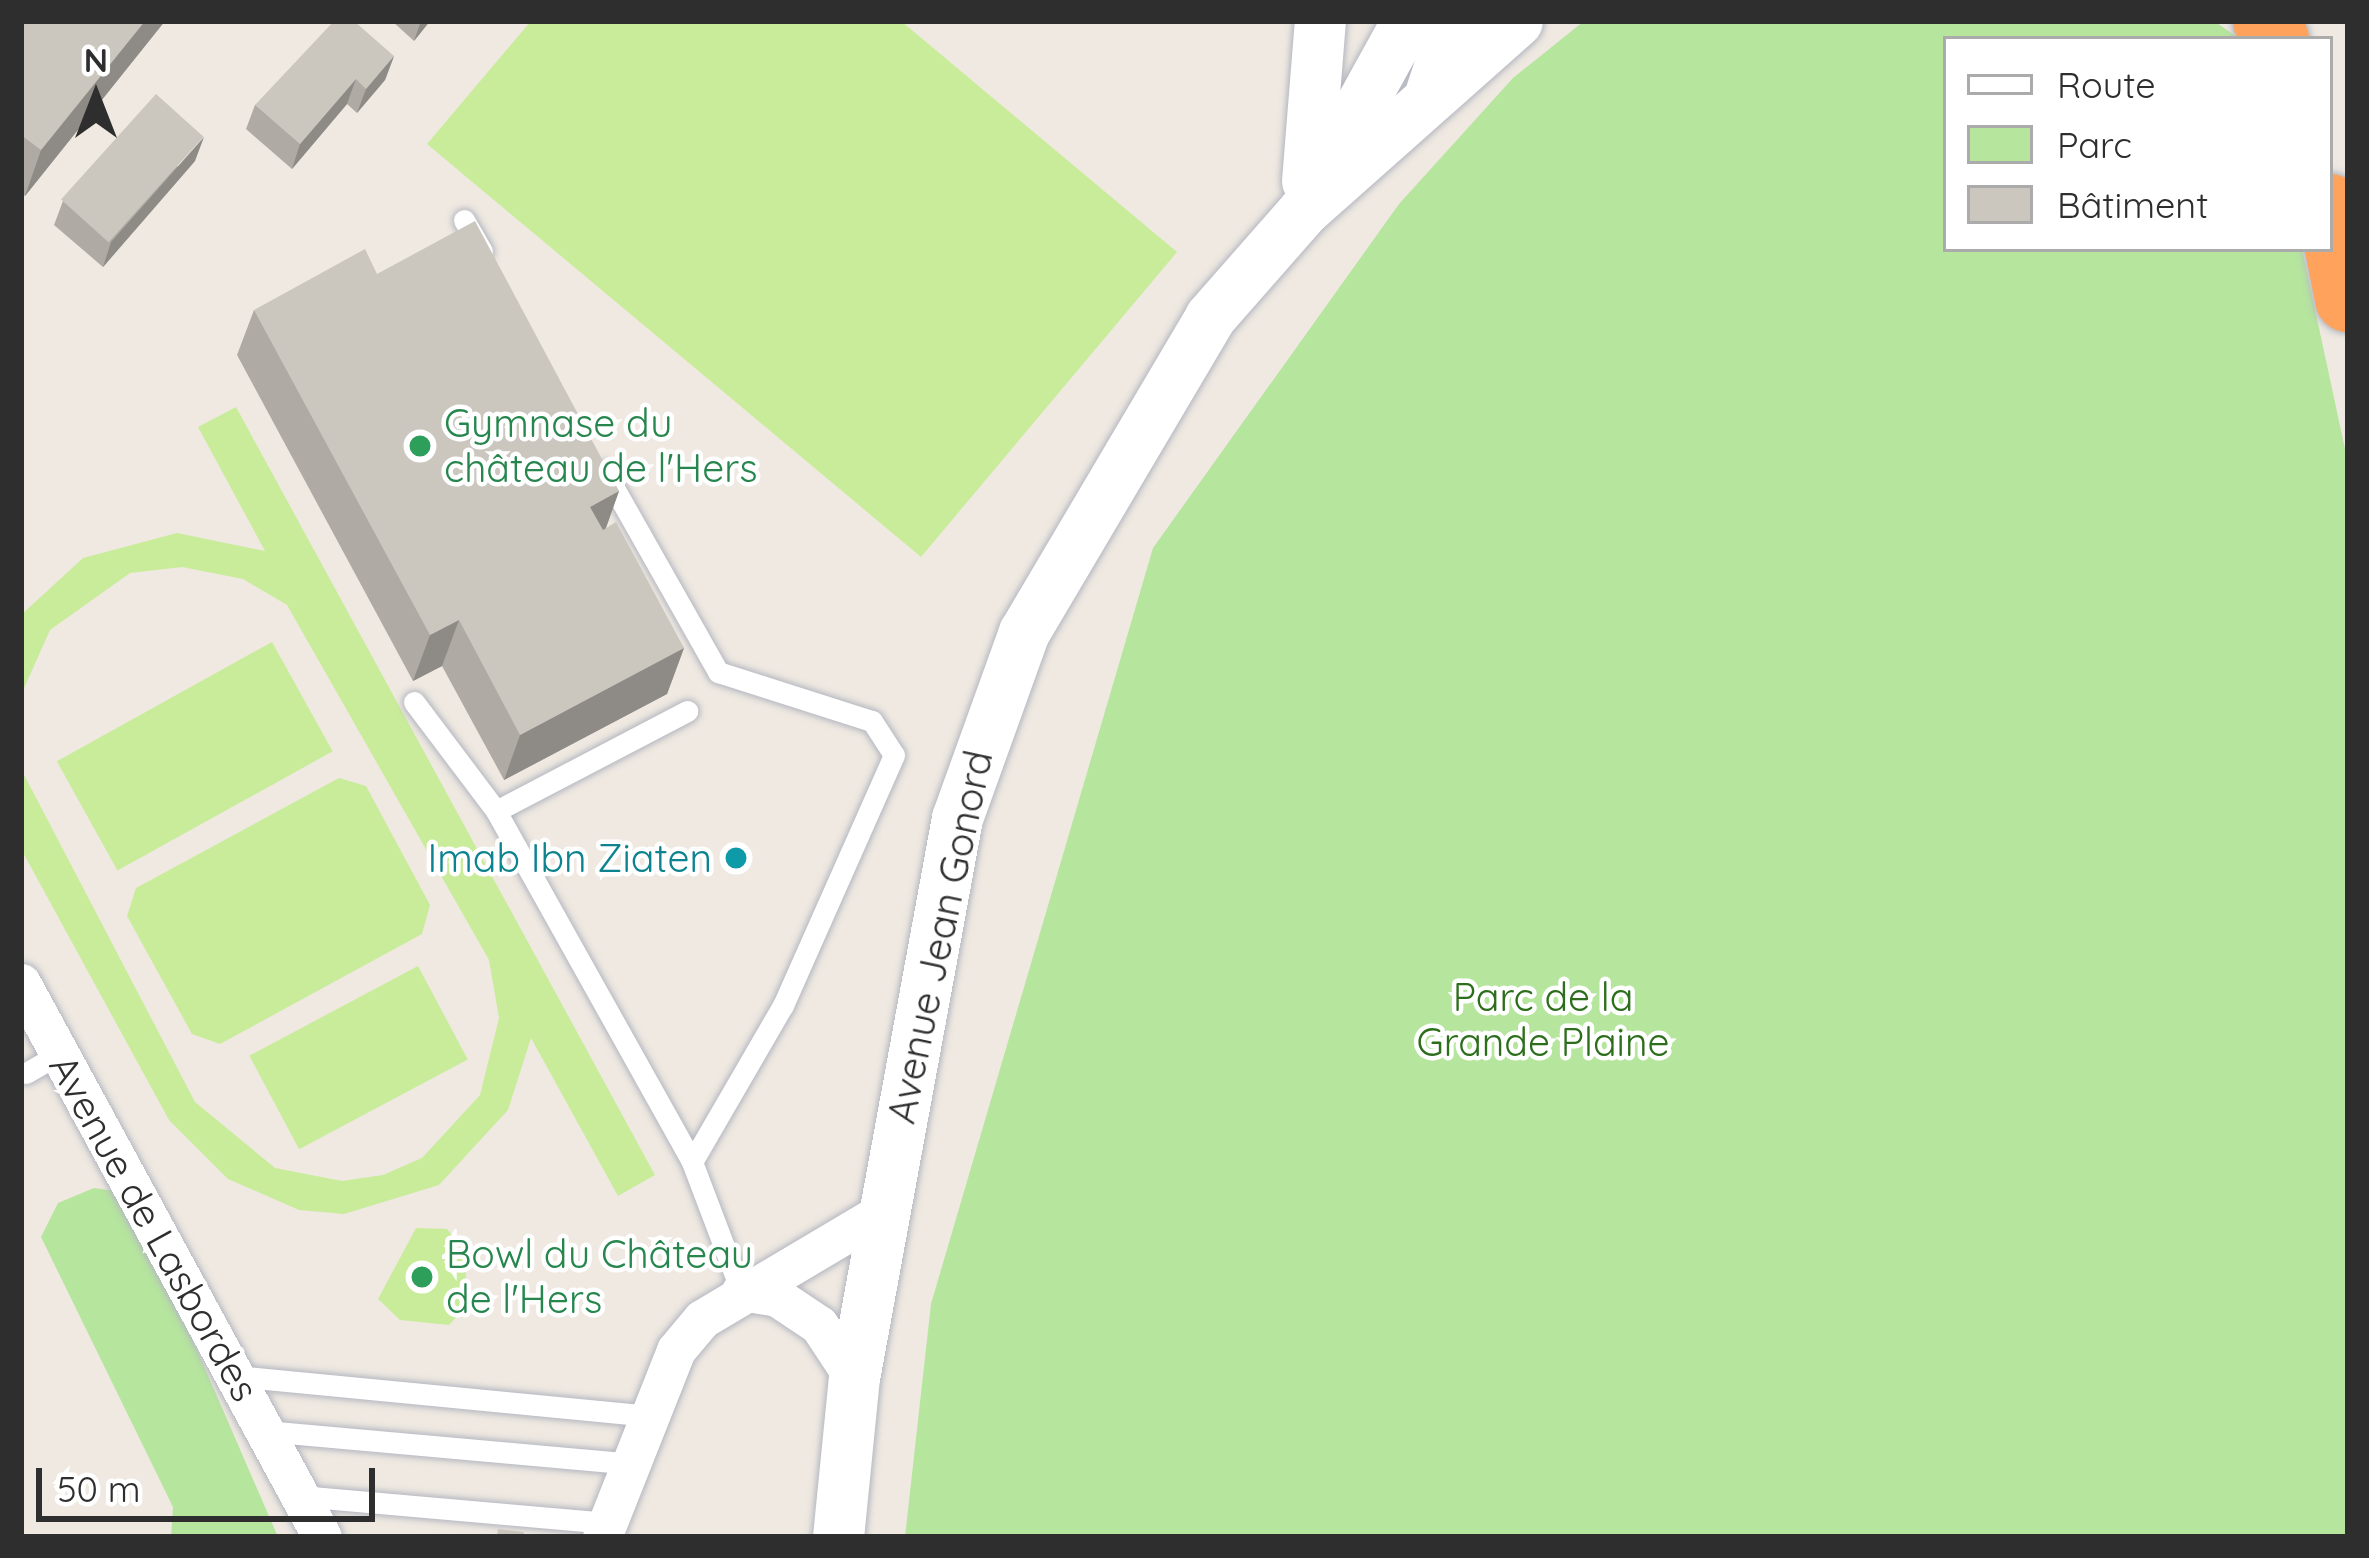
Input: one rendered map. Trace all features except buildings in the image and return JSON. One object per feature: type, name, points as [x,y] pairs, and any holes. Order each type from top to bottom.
[{"type":"highway","points":[[2333,222],[2348,298]]},
{"type":"street","points":[[1303,211],[1320,21]]},
{"type":"street","name":"Avenue Jean Gonord","points":[[1303,211],[1407,21]]},
{"type":"street","name":"Avenue Jean Gonord","points":[[1431,91],[1454,21]]},
{"type":"street","name":"Avenue Jean Gonord","points":[[838,1537],[854,1378],[957,818],[1024,632],[1210,316],[1303,211],[1431,91],[1517,21]]},
{"type":"street","name":"Avenue de Lasbordes","points":[[21,983],[43,1064],[235,1376],[322,1537]]},
{"type":"street","points":[[605,1530],[676,1350],[741,1291],[882,1213]]},
{"type":"street","points":[[741,1291],[777,1297],[819,1325],[854,1378]]},
{"type":"lane","points":[[464,220],[499,282]]},
{"type":"lane","points":[[591,446],[718,672],[872,722],[894,755],[783,1005],[692,1162]]},
{"type":"lane","points":[[414,702],[496,812],[692,1162],[741,1291]]},
{"type":"lane","points":[[496,812],[687,711]]},
{"type":"lane","points":[[235,1376],[648,1416]]},
{"type":"lane","points":[[265,1431],[632,1464]]},
{"type":"lane","points":[[300,1496],[605,1530]]},
{"type":"green space","points":[[531,21],[901,21],[1177,252],[921,557],[427,144]]},
{"type":"green space","name":"Parc de la Grande Plaine","points":[[1584,21],[2214,21],[2236,36],[1943,36],[1943,252],[2303,252],[2348,463],[2348,1537],[905,1537],[931,1304],[1153,548],[1399,204],[1513,78]]},
{"type":"green space","points":[[236,407],[655,1175],[618,1196],[531,1038],[508,1110],[439,1185],[344,1214],[299,1210],[228,1179],[169,1120],[21,849],[21,769],[195,1102],[275,1168],[342,1181],[383,1175],[422,1158],[480,1095],[499,1018],[489,960],[287,605],[243,579],[182,567],[130,573],[50,630],[21,695],[21,615],[83,558],[177,533],[265,551],[198,427]]},
{"type":"green space","points":[[272,642],[333,751],[117,871],[57,761]]},
{"type":"green space","points":[[339,778],[366,786],[430,905],[422,934],[220,1044],[192,1034],[127,916],[136,888]]},
{"type":"green space","points":[[418,966],[468,1060],[299,1149],[249,1056]]},
{"type":"green space","points":[[94,1188],[129,1193],[278,1537],[171,1537],[173,1507],[41,1237],[58,1203]]},
{"type":"green space","name":"Bowl du Château de l'Hers","points":[[416,1228],[447,1229],[464,1249],[468,1304],[449,1325],[400,1320],[378,1299]]},
{"type":"place","name":"Gymnase du château de l'Hers","points":[[420,446]]},
{"type":"place","name":"Imab Ibn Ziaten","points":[[736,858]]},
{"type":"place","name":"Bowl du Château de l'Hers","points":[[422,1277]]}]
